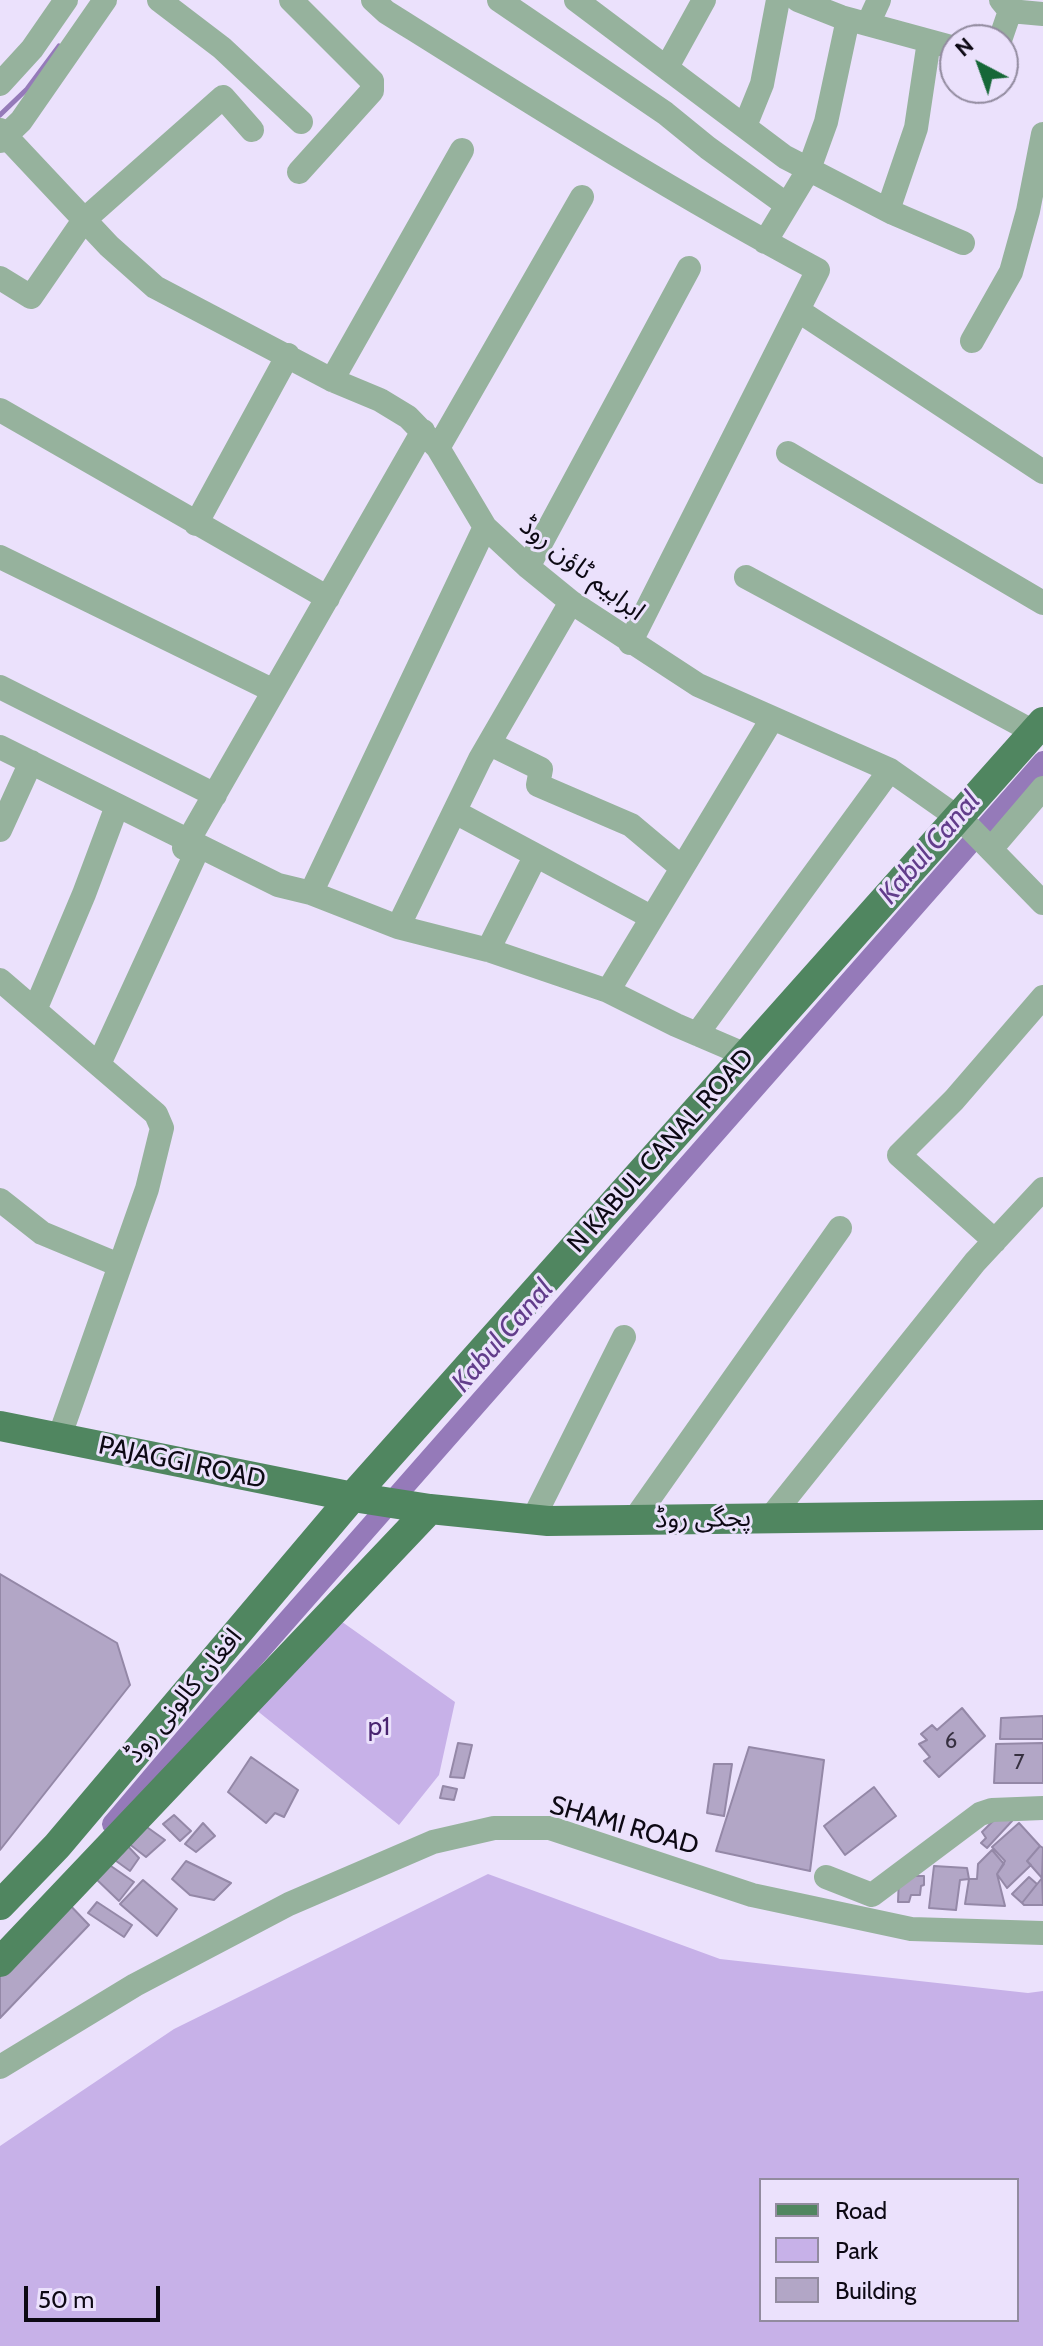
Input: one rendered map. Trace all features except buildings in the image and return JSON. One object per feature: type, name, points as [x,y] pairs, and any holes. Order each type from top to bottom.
[{"type":"main road","points":[[961,820],[1038,727]]},
{"type":"main road","name":"N KABUL CANAL ROAD","points":[[359,1494],[746,1055],[961,820]]},
{"type":"main road","name":"PAJAGGI ROAD","points":[[0,1426],[359,1494]]},
{"type":"main road","name":"پجگی روڈ","points":[[359,1494],[420,1508],[533,1519],[1043,1515]]},
{"type":"main road","name":"افغان کالونی روڈ","points":[[0,1905],[57,1846],[155,1765],[359,1494]]},
{"type":"main road","points":[[0,1962],[155,1765],[420,1508]]},
{"type":"street","points":[[0,84],[32,49],[66,0]]},
{"type":"street","points":[[2,136],[21,121],[105,0]]},
{"type":"street","points":[[159,0],[222,48],[301,122]]},
{"type":"street","points":[[291,0],[372,81],[373,86],[372,91],[299,172]]},
{"type":"street","points":[[373,0],[386,12],[502,85],[727,222],[818,270],[630,643]]},
{"type":"street","points":[[499,0],[526,7],[787,205]]},
{"type":"street","points":[[576,0],[785,157],[888,210],[963,243]]},
{"type":"street","points":[[745,126],[762,84],[778,0]]},
{"type":"street","points":[[798,0],[939,44]]},
{"type":"street","points":[[765,242],[809,169],[858,21],[879,0]]},
{"type":"street","points":[[667,67],[694,5]]},
{"type":"street","points":[[1006,5],[1043,14]]},
{"type":"street","points":[[888,210],[916,128],[929,41]]},
{"type":"street","points":[[0,278],[31,297],[84,220],[223,97],[252,130]]},
{"type":"street","points":[[972,341],[1011,272],[1035,213],[1043,134]]},
{"type":"street","name":"ابراہیم ٹاؤن روڈ","points":[[2,136],[155,287],[408,417],[430,439],[485,527],[571,602],[698,685],[890,770],[961,820],[1043,903]]},
{"type":"street","points":[[332,380],[462,150]]},
{"type":"street","points":[[99,1064],[196,853],[184,848],[328,598],[582,197]]},
{"type":"street","points":[[528,567],[689,268]]},
{"type":"street","points":[[799,311],[1043,472]]},
{"type":"street","points":[[196,524],[288,355]]},
{"type":"street","points":[[0,410],[328,598]]},
{"type":"street","points":[[788,453],[1043,603]]},
{"type":"street","points":[[311,893],[485,527]]},
{"type":"street","points":[[0,557],[274,691]]},
{"type":"street","points":[[746,577],[1038,727]]},
{"type":"street","points":[[398,927],[490,744],[571,602]]},
{"type":"street","points":[[0,687],[215,795]]},
{"type":"street","points":[[608,991],[772,719]]},
{"type":"street","points":[[490,744],[541,769],[538,785],[631,825],[681,867]]},
{"type":"street","points":[[0,747],[278,885],[311,893],[398,927],[488,950],[608,991],[746,1055]]},
{"type":"street","points":[[0,830],[31,762]]},
{"type":"street","points":[[697,1034],[890,770]]},
{"type":"street","points":[[991,849],[1043,788]]},
{"type":"street","points":[[35,1010],[117,806]]},
{"type":"street","points":[[455,812],[651,917]]},
{"type":"street","points":[[488,950],[535,857]]},
{"type":"street","points":[[0,980],[156,1114],[162,1128],[147,1189],[59,1438]]},
{"type":"street","points":[[995,1241],[899,1155],[954,1100],[1043,997]]},
{"type":"street","points":[[770,1518],[995,1241],[1043,1189]]},
{"type":"street","points":[[0,1200],[42,1233],[119,1265]]},
{"type":"street","points":[[634,1520],[840,1228]]},
{"type":"street","points":[[533,1519],[624,1337]]},
{"type":"street","points":[[826,1877],[872,1895],[980,1814],[992,1810],[1043,1808]]},
{"type":"street","name":"SHAMI ROAD","points":[[0,2067],[135,1985],[289,1904],[433,1842],[494,1828],[550,1828],[752,1895],[911,1929],[1043,1933]]},
{"type":"green space","name":"p1","points":[[338,1619],[455,1702],[439,1775],[399,1825],[255,1709]]},
{"type":"green space","points":[[488,1874],[720,1959],[1028,1993],[1043,1991],[1043,2346],[0,2346],[0,2146],[174,2029]]},
{"type":"waterway","points":[[0,115],[27,89],[59,46]]},
{"type":"waterway","name":"Kabul Canal","points":[[112,1824],[217,1700],[1043,761]]}]
